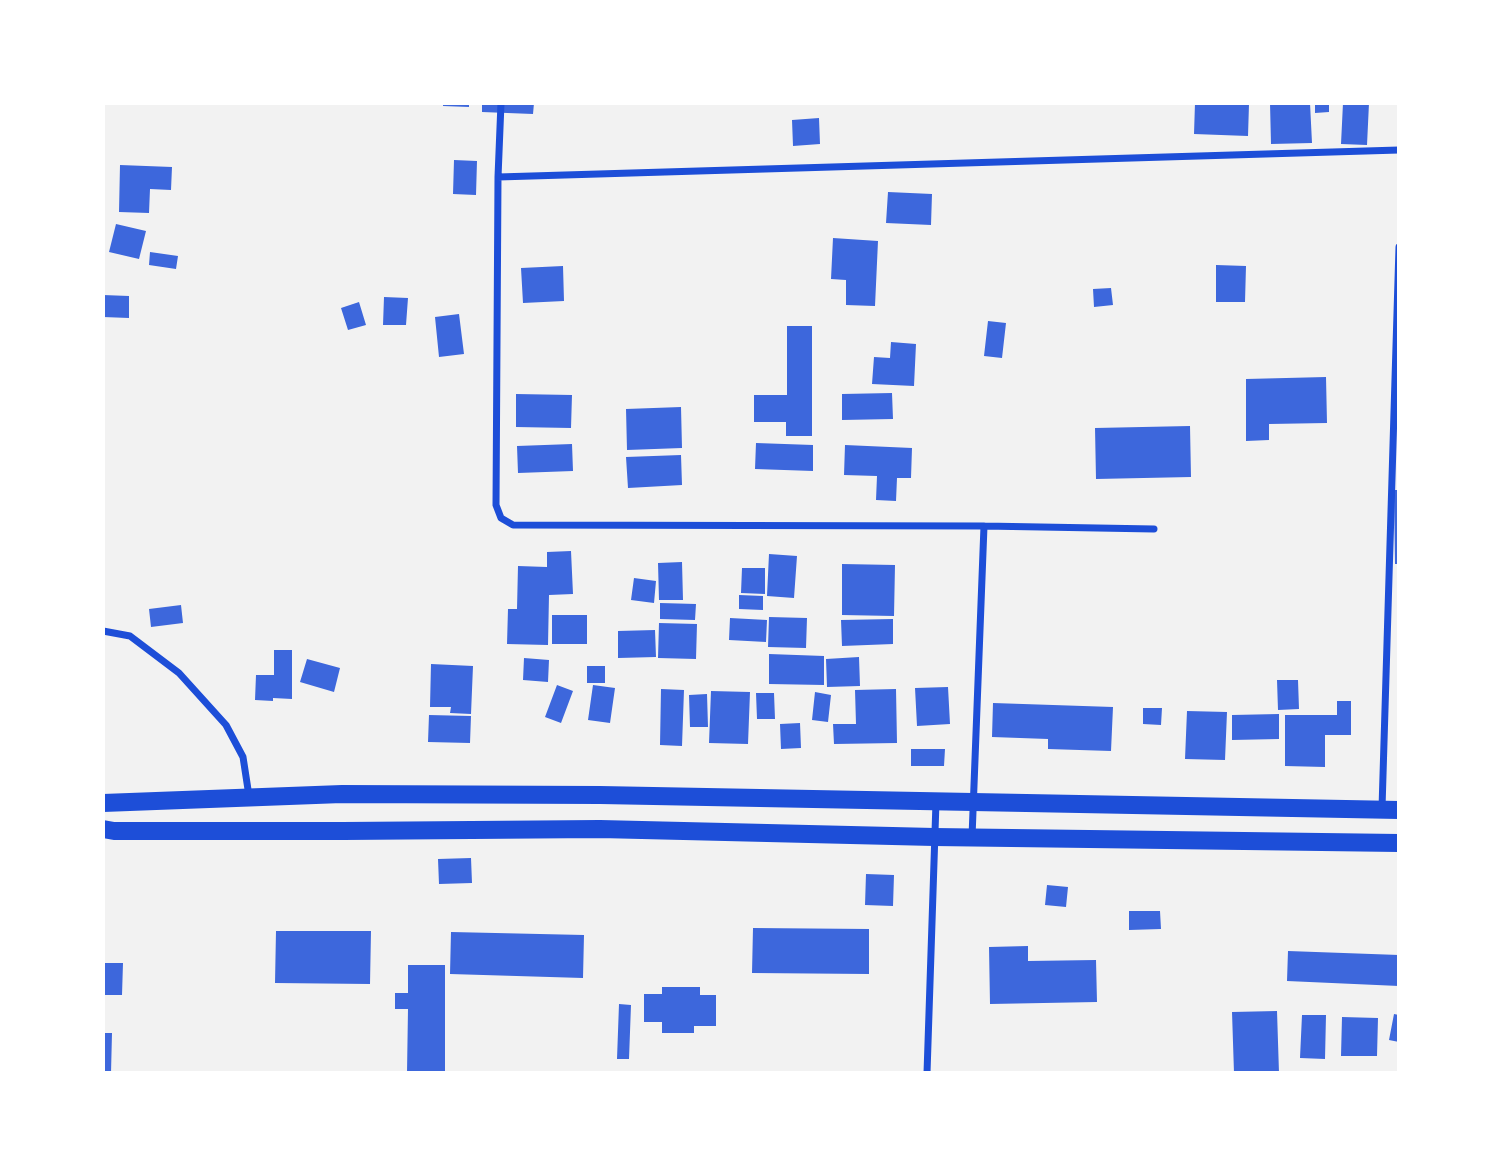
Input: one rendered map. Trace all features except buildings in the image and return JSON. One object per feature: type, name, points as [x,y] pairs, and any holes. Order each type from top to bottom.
[{"type":"main road","points":[[103,803],[342,794],[600,795],[1390,809]]},
{"type":"main road","points":[[103,829],[600,829],[934,837],[1399,843]]},
{"type":"street","points":[[501,103],[496,505],[501,518],[513,525],[1154,529]]},
{"type":"street","points":[[498,177],[1399,150]]},
{"type":"street","points":[[1390,809],[1399,247]]},
{"type":"street","points":[[972,837],[984,526]]},
{"type":"street","points":[[103,631],[130,636],[169,665],[226,725],[243,757],[249,797]]},
{"type":"street","points":[[926,1073],[936,802]]}]
